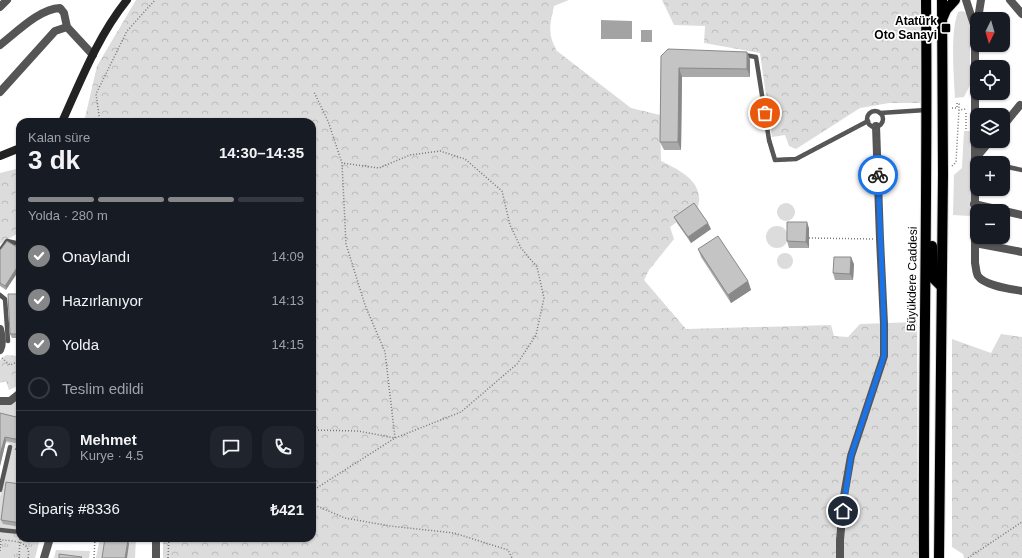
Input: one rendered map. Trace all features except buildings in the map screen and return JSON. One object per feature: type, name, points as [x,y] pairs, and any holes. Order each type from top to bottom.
[{"type":"main road","points":[[64,118],[93,55],[114,16],[127,0]]},
{"type":"main road","name":"Büyükdere Caddesi","points":[[924,558],[926,0]]},
{"type":"main road","points":[[939,558],[943,174],[942,0]]},
{"type":"main road","points":[[942,19],[946,10],[955,0]]},
{"type":"main road","points":[[0,156],[16,150]]},
{"type":"main road","points":[[926,217],[932,241],[933,278],[941,286]]},
{"type":"street","points":[[0,7],[7,0]]},
{"type":"street","points":[[966,0],[972,12]]},
{"type":"street","points":[[979,12],[981,0]]},
{"type":"street","points":[[1010,0],[1022,14]]},
{"type":"street","points":[[0,45],[36,17],[51,8],[60,8],[64,13],[67,27],[93,55]]},
{"type":"street","points":[[0,92],[56,31],[67,27]]},
{"type":"street","points":[[975,156],[976,52]]},
{"type":"street","points":[[1010,117],[1020,105]]},
{"type":"street","points":[[840,558],[844,496],[851,456],[884,356],[876,126]]},
{"type":"street","points":[[978,156],[984,148]]},
{"type":"street","points":[[974,196],[974,204]]},
{"type":"street","points":[[1010,212],[1022,215]]},
{"type":"street","points":[[975,244],[974,264],[978,276],[986,282],[997,286],[1022,291]]},
{"type":"street","points":[[980,244],[1022,252]]},
{"type":"street","points":[[0,329],[2,347],[0,350]]},
{"type":"street","points":[[0,402],[10,401],[16,396]]},
{"type":"street","points":[[44,558],[49,542]]},
{"type":"street","points":[[156,542],[156,558]]},
{"type":"lane","points":[[736,54],[756,57],[769,140],[775,160],[796,159],[868,121]]},
{"type":"lane","points":[[880,113],[883,120],[881,124],[876,126],[871,125],[868,121],[868,116],[871,112],[876,111],[880,113],[926,110]]},
{"type":"lane","points":[[1010,167],[1022,170]]},
{"type":"lane","points":[[0,251],[7,240],[16,243]]},
{"type":"lane","points":[[0,295],[5,299],[8,341]]},
{"type":"lane","points":[[0,490],[10,447]]},
{"type":"lane","points":[[0,530],[16,532]]},
{"type":"path","points":[[99,118],[96,94],[128,31],[155,0]]},
{"type":"path","points":[[314,92],[328,121],[342,164],[346,244],[365,305],[385,352],[395,438]]},
{"type":"path","points":[[966,129],[966,103],[975,104]]},
{"type":"path","points":[[956,157],[958,109],[966,110]]},
{"type":"path","points":[[316,488],[395,438],[461,412],[517,364],[536,335],[544,298],[537,267],[521,248],[510,225],[502,192],[465,159],[440,151],[410,155],[379,168],[342,164]]},
{"type":"path","points":[[809,238],[880,239]]},
{"type":"path","points":[[0,357],[10,365],[16,362]]},
{"type":"path","points":[[316,430],[358,431],[395,438]]},
{"type":"path","points":[[316,506],[345,518],[390,526],[454,533],[508,550],[512,558]]},
{"type":"path","points":[[968,558],[1022,522]]},
{"type":"path","points":[[0,551],[1,539],[16,541]]},
{"type":"path","points":[[19,558],[20,542],[26,545],[28,549],[28,558]]},
{"type":"path","points":[[94,558],[95,542]]},
{"type":"path","points":[[168,558],[169,542]]},
{"type":"green space","points":[[136,0],[569,0],[554,6],[550,29],[557,51],[631,108],[660,115],[661,161],[685,174],[695,184],[698,190],[698,207],[670,227],[674,239],[649,270],[644,280],[686,329],[831,325],[834,336],[848,337],[860,324],[917,322],[918,558],[163,558],[163,542],[316,542],[316,118],[85,118],[97,66]]},
{"type":"green space","points":[[662,0],[922,0],[921,103],[889,103],[860,108],[796,149],[789,146],[785,135],[772,137],[760,53],[704,43],[705,26],[674,25]]},
{"type":"green space","points":[[962,11],[967,13],[970,30],[970,85],[964,97],[955,98],[953,42],[958,12]]},
{"type":"green space","points":[[964,131],[970,131],[970,148],[973,148],[972,156],[970,156],[970,196],[971,196],[970,216],[953,215],[954,175],[962,168]]},
{"type":"green space","points":[[16,169],[16,234],[0,244],[0,173]]},
{"type":"green space","points":[[786,203],[792,206],[795,212],[792,218],[786,221],[780,218],[777,212],[780,206]]},
{"type":"green space","points":[[777,226],[785,229],[788,237],[785,245],[777,248],[769,245],[766,237],[769,229]]},
{"type":"green space","points":[[782,253],[788,253],[793,258],[791,267],[788,269],[782,269],[777,264],[777,258]]},
{"type":"green space","points":[[1001,334],[1022,337],[1022,558],[964,558],[963,554],[952,547],[952,339],[991,353]]},
{"type":"green space","points":[[6,355],[16,356],[16,387],[9,390],[6,381],[0,383],[0,360]]},
{"type":"green space","points":[[16,398],[16,530],[0,528],[0,497],[11,444],[0,441],[0,404]]},
{"type":"green space","points":[[0,533],[16,534],[16,542],[39,542],[35,558],[0,558]]},
{"type":"green space","points":[[99,542],[136,542],[135,558],[96,558]]},
{"type":"green space","points":[[56,550],[90,551],[89,558],[54,558]]},
{"type":"shaded area","points":[[601,20],[632,21],[632,39],[601,39]]},
{"type":"shaded area","points":[[641,30],[652,30],[652,42],[641,42]]},
{"type":"way so far","points":[[765,113],[769,140],[775,160],[796,159],[868,121],[869,124],[876,126],[878,175]]},
{"type":"place","name":"Atatürk Oto Sanayi","points":[[946,28]]},
{"type":"route","points":[[843,511],[851,456],[884,356],[878,175]]}]
